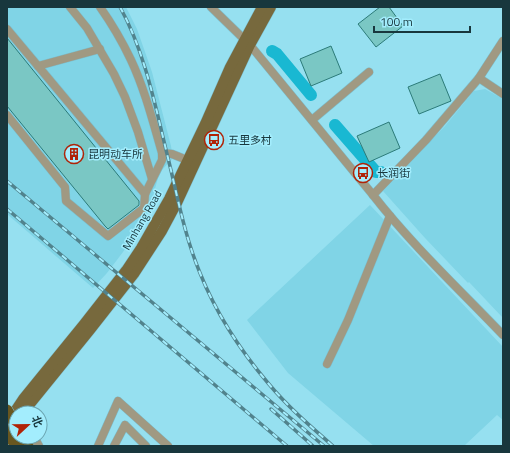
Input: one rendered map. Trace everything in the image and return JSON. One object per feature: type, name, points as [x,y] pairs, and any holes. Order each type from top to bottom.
[{"type":"highway","points":[[7,432],[16,446]]},
{"type":"main road","name":"Minhang Road","points":[[29,405],[134,274],[162,231],[177,203],[262,7]]},
{"type":"main road","name":"Minhang Road","points":[[7,423],[23,399],[84,324],[141,248],[169,199],[205,124],[230,67],[271,7]]},
{"type":"street","points":[[70,7],[87,28],[114,74],[138,132],[152,179]]},
{"type":"street","points":[[7,115],[65,187],[66,201],[108,236],[144,208],[145,194],[162,160],[162,153],[147,101],[131,61],[116,30],[100,7]]},
{"type":"street","points":[[211,7],[248,42],[390,216],[432,263],[503,335]]},
{"type":"street","points":[[7,29],[145,194]]},
{"type":"street","points":[[374,195],[426,140],[479,78],[503,41]]},
{"type":"street","points":[[38,66],[100,49]]},
{"type":"street","points":[[312,120],[369,72]]},
{"type":"street","points":[[479,78],[503,94]]},
{"type":"street","points":[[162,153],[172,154],[187,160]]},
{"type":"street","points":[[327,364],[348,320],[390,216]]},
{"type":"street","points":[[98,446],[118,401],[168,446]]},
{"type":"street","points":[[114,446],[125,425],[146,446]]},
{"type":"shaded area","points":[[7,7],[126,7],[137,29],[152,72],[173,158],[162,170],[158,178],[149,210],[142,223],[123,252],[93,288],[7,214]]},
{"type":"shaded area","points":[[485,89],[503,99],[503,318],[425,238],[383,191],[445,126],[474,91]]},
{"type":"shaded area","points":[[370,205],[503,347],[503,420],[497,415],[465,445],[466,446],[374,446],[288,373],[247,320]]},
{"type":"building","points":[[380,7],[389,7],[403,26],[376,47],[358,24]]},
{"type":"building","name":"昆明动车所","points":[[7,38],[139,201],[139,205],[108,229],[7,106]]},
{"type":"building","points":[[331,46],[342,73],[311,86],[300,59]]},
{"type":"building","points":[[440,74],[451,101],[419,114],[408,87]]},
{"type":"building","points":[[389,122],[400,148],[369,162],[357,136]]},
{"type":"waterway","points":[[272,51],[277,54],[311,95]]},
{"type":"waterway","points":[[335,125],[376,172],[381,172]]},
{"type":"railway","points":[[120,7],[144,63],[155,102],[186,232],[206,288],[221,317],[238,344],[258,370],[291,408],[333,446]]},
{"type":"railway","points":[[7,181],[324,446]]},
{"type":"railway","points":[[7,209],[287,446]]},
{"type":"railway","points":[[271,409],[313,446]]},
{"type":"place","name":"五里多村","points":[[214,140]]},
{"type":"place","name":"昆明动车所","points":[[74,154]]},
{"type":"place","name":"长润街","points":[[363,173]]}]
